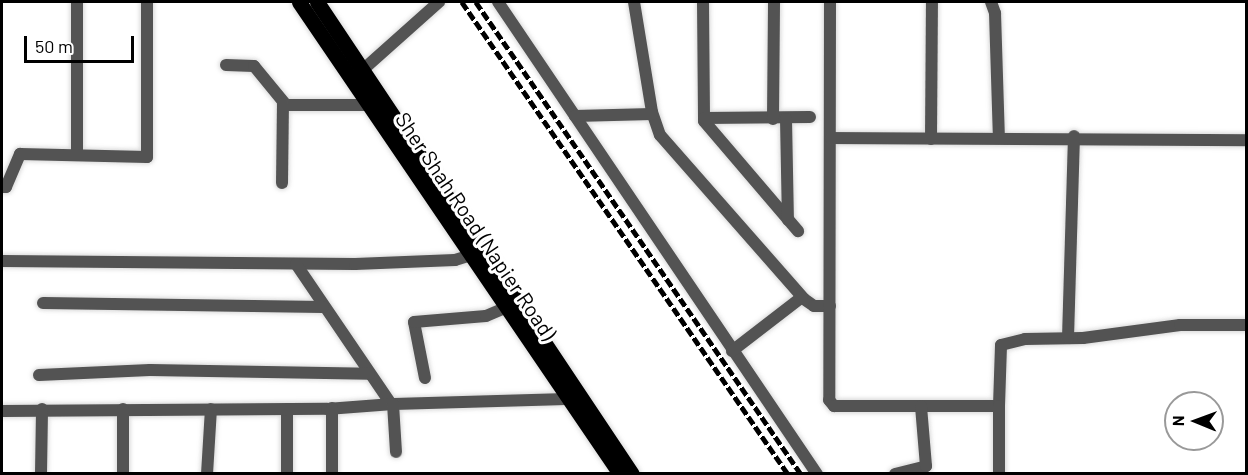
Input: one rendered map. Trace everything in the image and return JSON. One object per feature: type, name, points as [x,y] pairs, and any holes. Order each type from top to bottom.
[{"type":"main road","name":"Sher Shah Road (Napier Road)","points":[[299,2],[620,474]]},
{"type":"main road","name":"Sher Shah Road (Napier Road)","points":[[317,2],[632,474]]},
{"type":"street","points":[[77,2],[77,155]]},
{"type":"street","points":[[2,187],[6,187],[20,153],[147,157],[147,2]]},
{"type":"street","points":[[351,81],[439,2]]},
{"type":"street","points":[[498,2],[817,474]]},
{"type":"street","points":[[634,2],[652,114],[660,135],[802,297],[813,306],[830,306]]},
{"type":"street","points":[[703,2],[704,118],[708,129],[798,231]]},
{"type":"street","points":[[774,2],[788,220]]},
{"type":"street","points":[[830,2],[829,400],[834,406],[999,406]]},
{"type":"street","points":[[931,139],[932,2]]},
{"type":"street","points":[[991,2],[994,14],[999,138]]},
{"type":"street","points":[[226,65],[254,66],[283,104],[282,183]]},
{"type":"street","points":[[283,104],[368,105]]},
{"type":"street","points":[[575,116],[652,114]]},
{"type":"street","points":[[704,118],[810,117]]},
{"type":"street","points":[[831,138],[931,139],[1074,136],[1246,140]]},
{"type":"street","points":[[1068,338],[1074,136]]},
{"type":"street","points":[[2,261],[296,264],[455,260],[471,255]]},
{"type":"street","points":[[296,264],[322,307],[393,404],[396,452]]},
{"type":"street","points":[[732,351],[802,297]]},
{"type":"street","points":[[43,303],[322,307]]},
{"type":"street","points":[[425,378],[414,322],[486,316],[507,307]]},
{"type":"street","points":[[999,474],[1000,345],[1025,339],[1068,338],[1180,325],[1246,325]]},
{"type":"street","points":[[39,375],[150,370],[369,374]]},
{"type":"street","points":[[2,411],[287,409],[569,399]]},
{"type":"street","points":[[895,474],[920,471],[926,466],[921,406]]},
{"type":"street","points":[[332,408],[332,474]]},
{"type":"street","points":[[41,474],[42,409]]},
{"type":"street","points":[[123,409],[123,474]]},
{"type":"street","points":[[207,474],[211,409]]},
{"type":"street","points":[[287,409],[288,474]]},
{"type":"railway","points":[[462,2],[788,474]]},
{"type":"railway","points":[[476,2],[801,474]]}]
